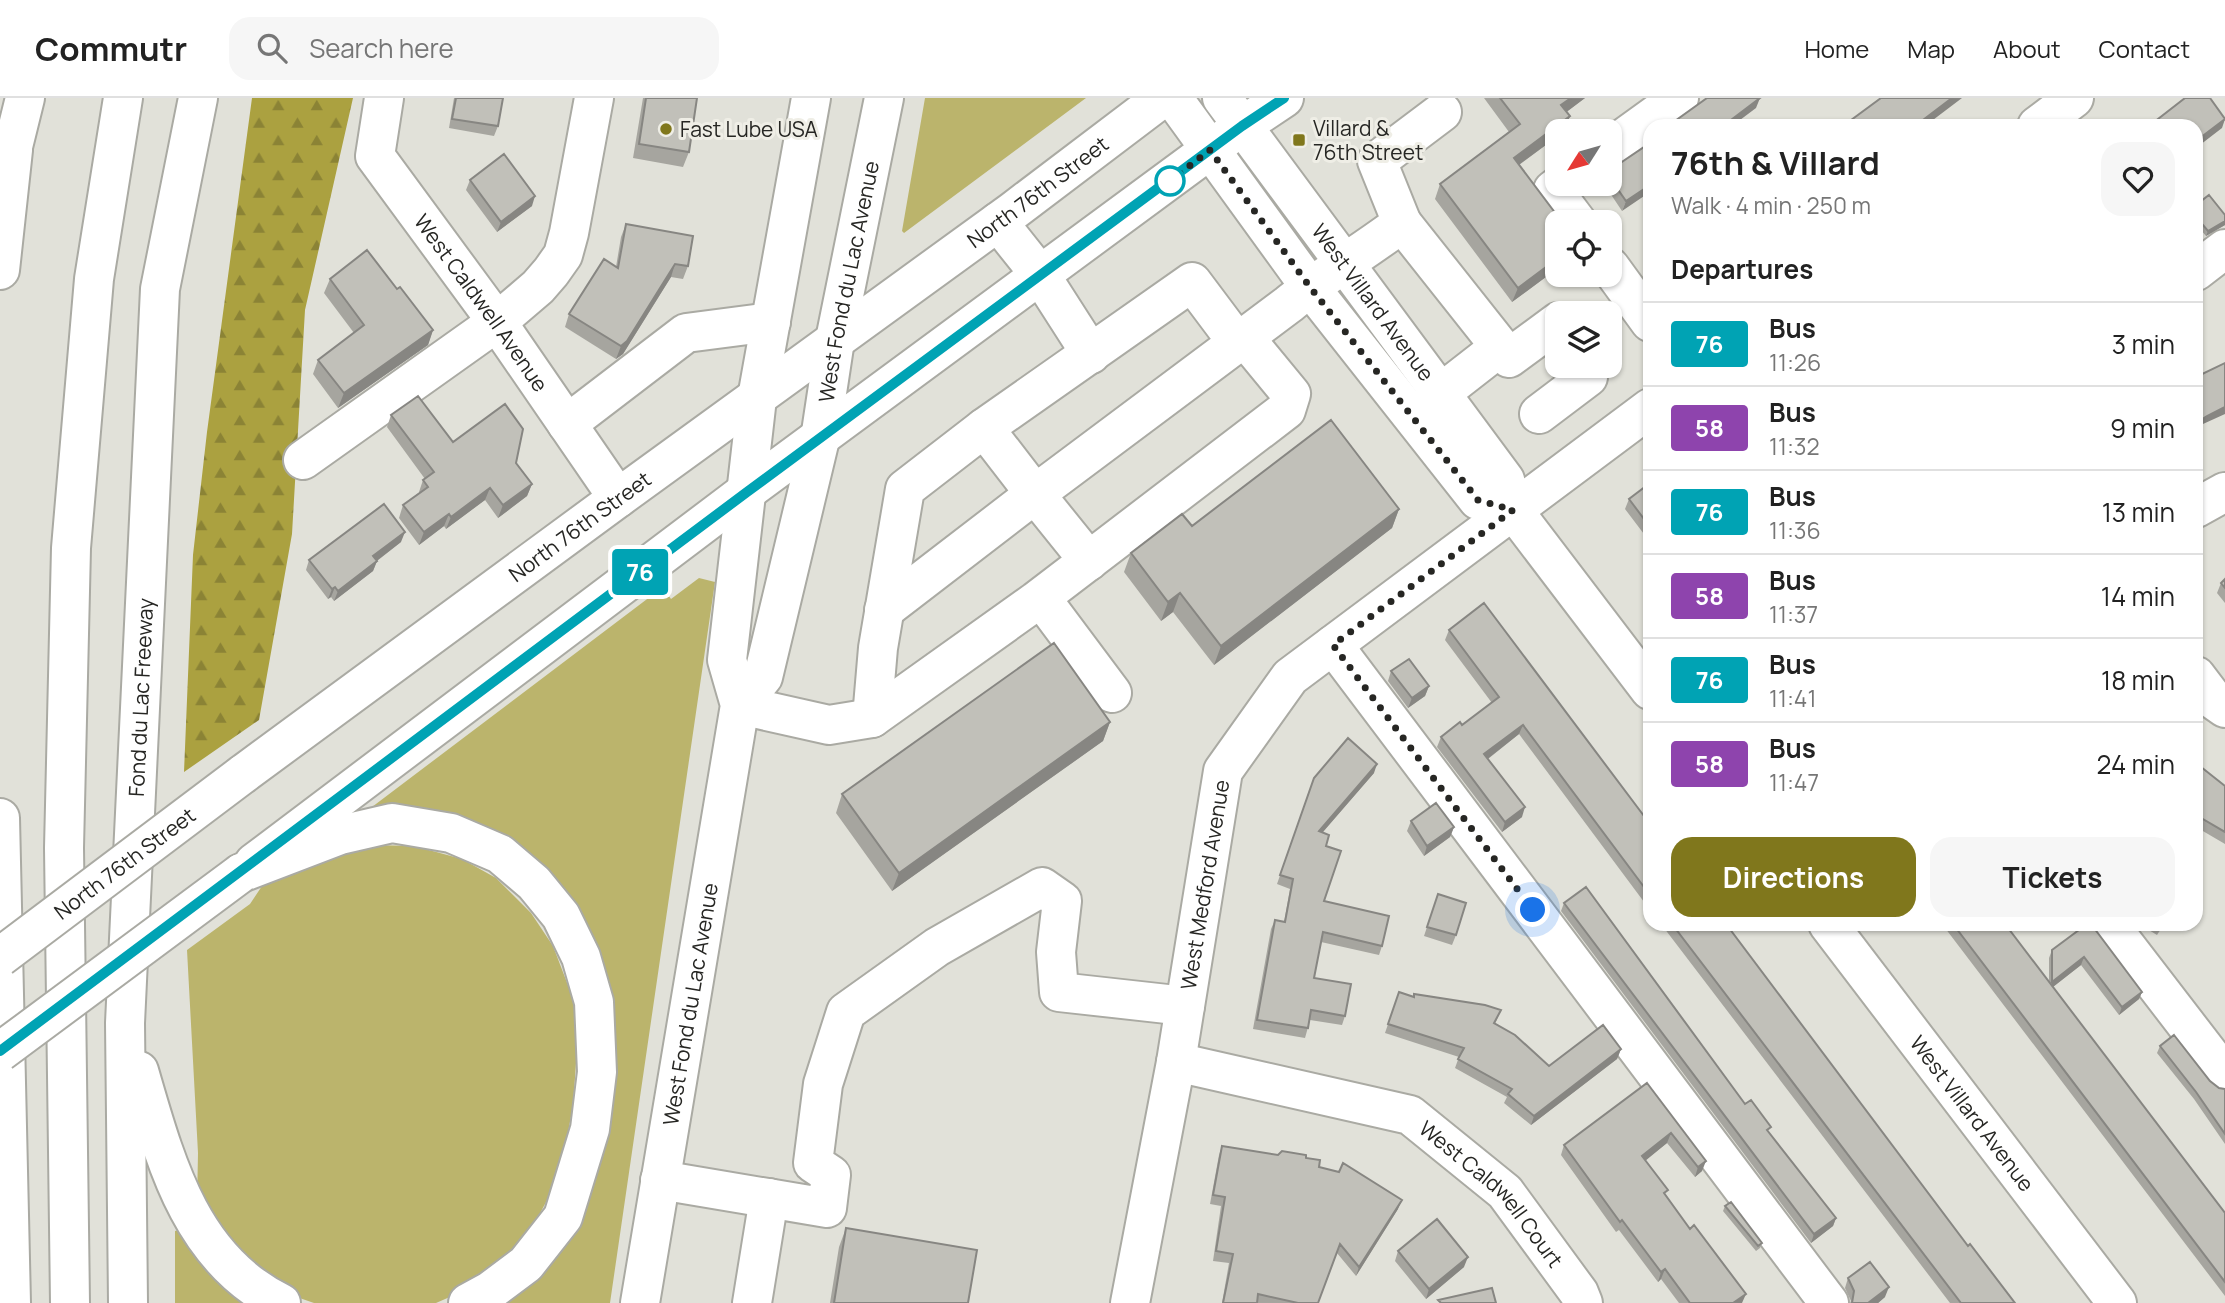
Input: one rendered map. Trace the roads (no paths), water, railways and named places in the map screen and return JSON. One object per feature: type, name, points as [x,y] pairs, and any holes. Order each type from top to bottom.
[{"type":"main road","points":[[0,194],[25,98]]},
{"type":"main road","points":[[70,1303],[64,848],[71,548],[94,279],[123,98]]},
{"type":"main road","name":"Fond du Lac Freeway","points":[[128,1303],[125,1023],[160,289],[198,98]]},
{"type":"main road","name":"West Caldwell Avenue","points":[[384,98],[375,156],[497,322],[618,498]]},
{"type":"main road","points":[[303,460],[497,322],[538,288],[564,256],[594,98]]},
{"type":"main road","name":"West Fond du Lac Avenue","points":[[640,1303],[740,705],[727,660],[757,398],[811,98]]},
{"type":"main road","name":"West Fond du Lac Avenue","points":[[740,705],[762,677],[820,439],[835,340],[884,98]]},
{"type":"main road","name":"North 76th Street","points":[[0,957],[243,774],[998,222],[1162,98]]},
{"type":"main road","name":"West Villard Avenue","points":[[1172,98],[1310,287],[1478,500],[1513,510]]},
{"type":"main road","points":[[0,1052],[747,492],[1210,150],[1232,112],[1283,98]]},
{"type":"main road","points":[[1650,119],[1679,98]]},
{"type":"main road","points":[[2046,119],[2074,98]]},
{"type":"main road","name":"West Villard Avenue","points":[[1232,112],[1505,480],[1513,510],[1643,681]]},
{"type":"main road","points":[[1442,112],[1377,161],[1402,223],[1508,358],[1545,333]]},
{"type":"main road","points":[[1622,139],[1643,124]]},
{"type":"main road","points":[[0,270],[13,150]]},
{"type":"main road","points":[[998,222],[1041,276],[1091,354]]},
{"type":"main road","points":[[884,610],[1310,287],[1347,264],[1402,223]]},
{"type":"main road","points":[[2203,266],[2225,249]]},
{"type":"main road","points":[[740,705],[830,725],[872,718],[1041,598],[1286,410],[1291,394],[1192,282],[985,428],[905,489],[878,648],[872,718]]},
{"type":"main road","points":[[1622,284],[1643,312]]},
{"type":"main road","points":[[567,424],[685,333],[771,322]]},
{"type":"main road","points":[[1441,393],[1500,346]]},
{"type":"main road","points":[[1539,414],[1587,378]]},
{"type":"main road","name":"West Medford Avenue","points":[[1130,1303],[1176,1062],[1223,771],[1290,677],[1643,413]]},
{"type":"main road","points":[[985,428],[1089,561]]},
{"type":"main road","points":[[2203,504],[2225,492]]},
{"type":"main road","points":[[1041,598],[1112,693]]},
{"type":"main road","points":[[1333,645],[1829,1303]]},
{"type":"main road","points":[[2203,685],[2215,701],[2225,708]]},
{"type":"main road","points":[[0,818],[10,1303]]},
{"type":"main road","points":[[241,873],[340,835],[392,824],[451,833],[500,854],[534,883],[561,916],[581,957],[594,1002],[597,1072],[590,1129],[563,1217],[526,1264],[490,1291],[468,1303]]},
{"type":"main road","points":[[660,1180],[827,1208],[831,1175],[813,1163],[823,1084],[846,1012],[937,947],[1042,887],[1062,901],[1056,952],[1059,992],[1185,1006]]},
{"type":"main road","name":"West Villard Avenue","points":[[1833,931],[2117,1303]]},
{"type":"main road","points":[[2114,931],[2225,1075]]},
{"type":"main road","points":[[125,1023],[165,1159],[189,1213],[222,1260],[258,1292],[281,1303]]},
{"type":"main road","name":"West Caldwell Court","points":[[1176,1062],[1410,1115],[1505,1192],[1579,1293],[1583,1303]]},
{"type":"main road","points":[[752,1303],[769,1198]]},
{"type":"place","name":"Fast Lube USA","points":[[666,129]]},
{"type":"place","name":"Villard & 76th Street","points":[[1299,140]]}]
